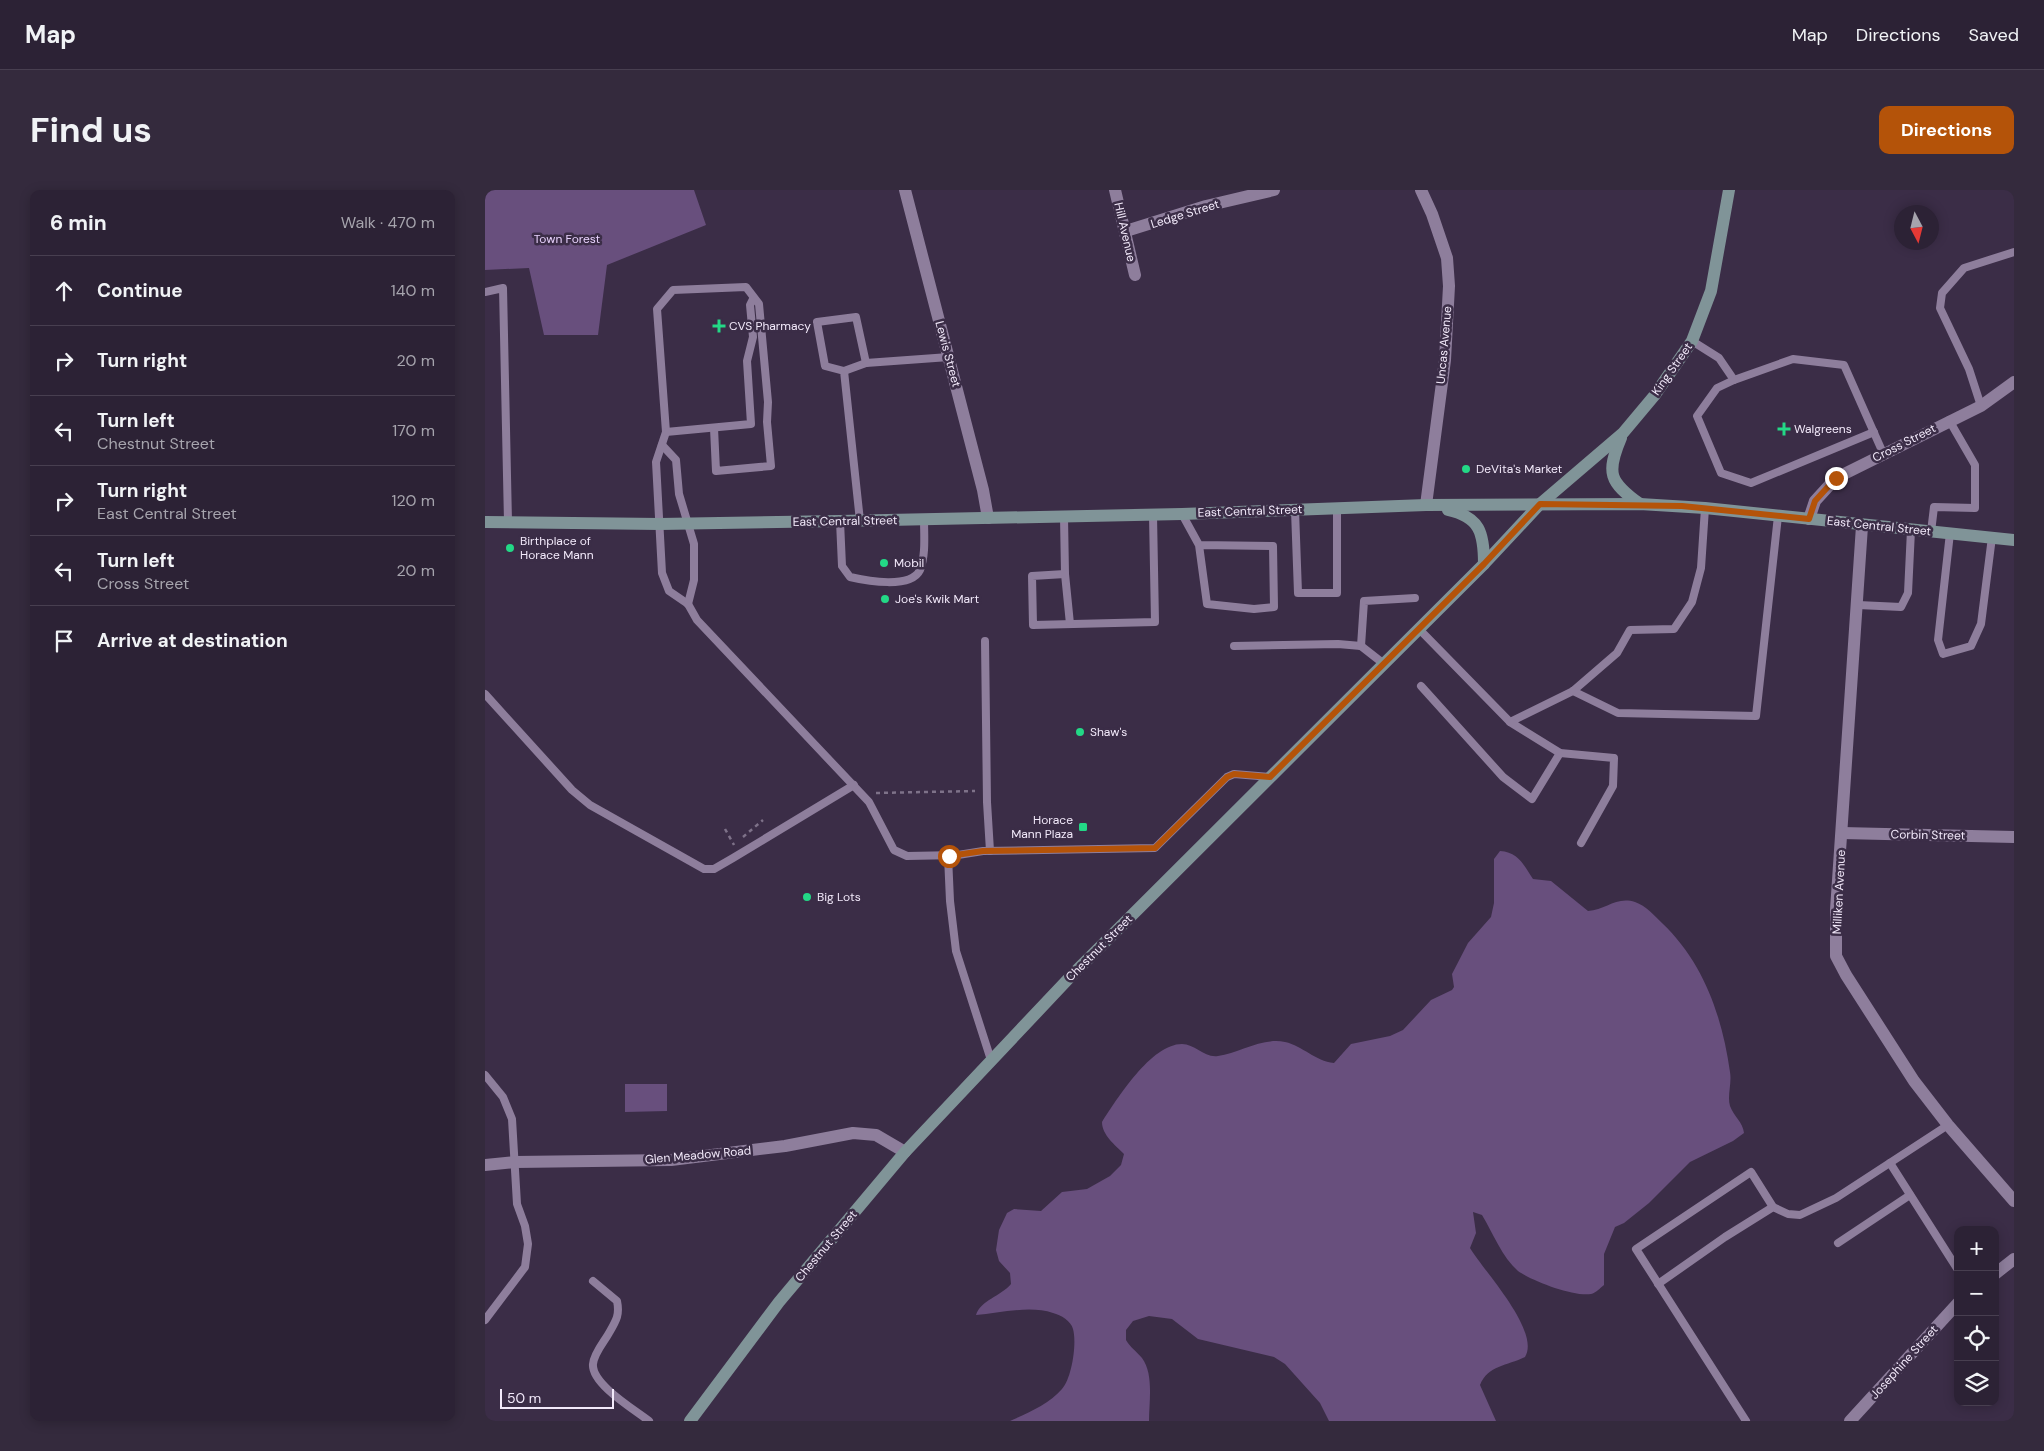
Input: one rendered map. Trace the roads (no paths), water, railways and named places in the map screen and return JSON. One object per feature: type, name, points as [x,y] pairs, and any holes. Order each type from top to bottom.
[{"type":"main road","name":"King Street","points":[[1540,504],[1623,433],[1654,396],[1692,341],[1711,291],[1729,190]]},
{"type":"main road","points":[[1623,433],[1611,462],[1615,479],[1625,493],[1641,504]]},
{"type":"main road","name":"East Central Street","points":[[485,522],[660,524],[1153,515],[1426,504],[1641,504],[1705,508],[1862,526],[2014,540]]},
{"type":"main road","points":[[1426,504],[1465,514],[1477,524],[1482,535],[1484,564]]},
{"type":"main road","name":"Chestnut Street","points":[[690,1421],[779,1302],[905,1152],[1071,976],[1484,564],[1540,504]]},
{"type":"street","name":"Lewis Street","points":[[905,190],[983,490],[988,518]]},
{"type":"street","name":"Hill Avenue","points":[[1115,190],[1135,275]]},
{"type":"street","name":"Ledge Street","points":[[1125,231],[1206,206],[1275,190]]},
{"type":"street","name":"Uncas Avenue","points":[[1421,190],[1432,214],[1447,258],[1449,286],[1445,360],[1426,504]]},
{"type":"street","name":"Cross Street","points":[[1809,519],[1815,501],[1836,478],[1949,420],[1981,406],[2014,382]]},
{"type":"street","name":"Milliken Avenue","points":[[1862,526],[1836,910],[1836,956],[1846,975],[1914,1081],[1948,1125],[2014,1201]]},
{"type":"street","name":"Corbin Street","points":[[1842,833],[2014,836]]},
{"type":"street","name":"Glen Meadow Road","points":[[485,1165],[515,1162],[671,1160],[785,1146],[853,1133],[876,1135],[905,1152]]},
{"type":"street","points":[[1999,1271],[2014,1259]]},
{"type":"street","name":"Josephine Street","points":[[1851,1421],[1954,1307]]},
{"type":"lane","points":[[1981,406],[1969,369],[1941,308],[1942,293],[1963,268],[2014,252]]},
{"type":"lane","points":[[714,428],[716,470],[771,466],[767,422],[768,402],[759,304],[753,299],[746,287],[673,290],[657,309],[666,432],[656,462],[662,573],[669,591],[688,604],[697,620],[865,797],[894,850],[907,856],[949,856],[990,851],[1155,848],[1227,777],[1234,774],[1270,777]]},
{"type":"lane","points":[[485,292],[503,288],[508,522]]},
{"type":"lane","points":[[751,424],[747,361],[753,338],[750,305],[753,299]]},
{"type":"lane","points":[[866,362],[856,317],[817,322],[825,366],[844,371],[866,362],[949,357]]},
{"type":"lane","points":[[1692,341],[1719,358],[1734,380]]},
{"type":"lane","points":[[1874,432],[1751,483],[1721,473],[1697,416],[1717,388],[1793,359],[1844,365],[1874,432],[1883,453]]},
{"type":"lane","points":[[844,371],[860,520]]},
{"type":"lane","points":[[1931,532],[1935,507],[1975,508],[1975,465],[1949,420]]},
{"type":"lane","points":[[666,432],[767,422]]},
{"type":"lane","points":[[663,445],[676,460],[679,494],[694,544],[694,580],[688,604]]},
{"type":"lane","points":[[1295,510],[1298,593],[1337,593],[1337,508]]},
{"type":"lane","points":[[1510,722],[1573,691],[1617,653],[1630,630],[1674,629],[1692,602],[1701,568],[1705,508]]},
{"type":"lane","points":[[1182,514],[1199,545],[1207,604],[1255,608],[1274,607],[1273,546],[1199,545]]},
{"type":"lane","points":[[1065,574],[1032,576],[1033,625],[1155,622],[1153,515]]},
{"type":"lane","points":[[1573,691],[1618,713],[1756,716],[1778,516]]},
{"type":"lane","points":[[1064,517],[1065,574],[1070,624]]},
{"type":"lane","points":[[840,521],[842,566],[850,577],[870,582],[909,580],[919,572],[923,557],[924,519]]},
{"type":"lane","points":[[1858,605],[1901,607],[1908,593],[1911,530]]},
{"type":"lane","points":[[1950,533],[1938,640],[1943,654],[1971,646],[1981,624],[1992,537]]},
{"type":"lane","points":[[1361,646],[1364,601],[1415,598]]},
{"type":"lane","points":[[1419,628],[1510,722],[1560,753],[1615,758],[1613,786],[1581,843]]},
{"type":"lane","points":[[985,641],[987,793],[990,851]]},
{"type":"lane","points":[[1234,646],[1338,644],[1361,646],[1384,664]]},
{"type":"lane","points":[[1421,686],[1503,778],[1531,799],[1560,753]]},
{"type":"lane","points":[[485,694],[572,790],[590,805],[704,869],[714,869],[854,785]]},
{"type":"lane","points":[[949,856],[950,901],[956,951],[991,1060]]},
{"type":"lane","points":[[485,1075],[501,1094],[508,1108],[514,1134],[517,1204],[525,1226],[527,1244],[525,1267],[485,1320]]},
{"type":"lane","points":[[1746,1421],[1636,1249],[1751,1172],[1773,1207],[1788,1214],[1800,1215],[1836,1198],[1948,1125]]},
{"type":"lane","points":[[1890,1163],[1954,1264]]},
{"type":"lane","points":[[1838,1243],[1910,1195]]},
{"type":"lane","points":[[1658,1284],[1725,1237],[1773,1207]]},
{"type":"lane","points":[[593,1281],[617,1300],[619,1308],[618,1318],[596,1354],[593,1364],[594,1373],[606,1389],[649,1421]]},
{"type":"place","name":"CVS Pharmacy","points":[[719,326]]},
{"type":"place","name":"Walgreens","points":[[1784,429]]},
{"type":"place","name":"DeVita's Market","points":[[1466,469]]},
{"type":"place","name":"Birthplace of Horace Mann","points":[[510,548]]},
{"type":"place","name":"Mobil","points":[[884,563]]},
{"type":"place","name":"Joe's Kwik Mart","points":[[885,599]]},
{"type":"place","name":"Shaw's","points":[[1080,732]]},
{"type":"place","name":"Horace Mann Plaza","points":[[1083,827]]},
{"type":"place","name":"Big Lots","points":[[807,897]]},
{"type":"park label","name":"Town Forest","points":[[567,239]]}]
